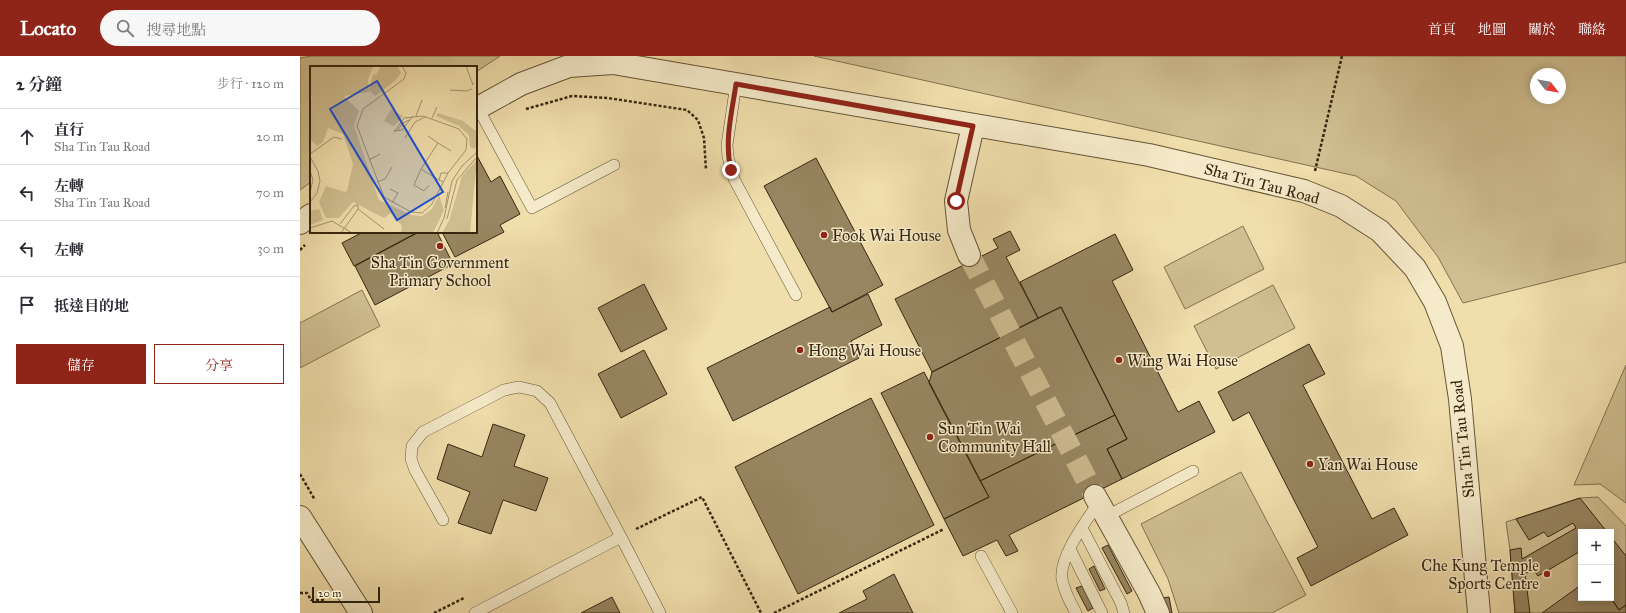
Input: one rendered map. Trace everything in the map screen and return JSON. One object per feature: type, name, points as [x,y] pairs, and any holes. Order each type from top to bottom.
[{"type":"street","name":"Sha Tin Tau Road","points":[[477,108],[521,84],[569,66],[613,63],[973,126],[1051,137],[1148,155],[1304,191],[1341,206],[1380,231],[1415,268],[1435,302],[1452,346],[1460,400],[1479,613]]},
{"type":"street","points":[[968,255],[959,230],[956,201],[973,126]]},
{"type":"street","points":[[300,223],[310,216]]},
{"type":"street","points":[[1100,505],[1150,593],[1158,613]]},
{"type":"street","points":[[300,517],[362,613]]},
{"type":"lane","points":[[736,84],[727,146],[731,170],[734,179],[796,295]]},
{"type":"lane","points":[[477,108],[532,208],[614,165]]},
{"type":"lane","points":[[443,520],[415,470],[411,459],[412,446],[422,432],[504,390],[519,387],[537,391],[550,403],[660,613]]},
{"type":"lane","points":[[1076,613],[1066,594],[1062,578],[1064,563],[1082,528],[1100,505],[1193,470]]},
{"type":"lane","points":[[1082,528],[1121,603],[1124,613]]},
{"type":"lane","points":[[475,613],[621,537]]},
{"type":"lane","points":[[1070,549],[1102,613]]},
{"type":"lane","points":[[981,556],[1012,613]]},
{"type":"path","points":[[1314,173],[1342,56]]},
{"type":"path","points":[[520,112],[572,96],[608,98],[687,110],[698,120],[704,138],[706,170]]},
{"type":"path","points":[[621,537],[702,497],[760,613]]},
{"type":"path","points":[[774,613],[944,529]]},
{"type":"path","points":[[300,593],[307,593],[311,600],[326,600]]},
{"type":"shaded area","points":[[312,56],[500,56],[477,71],[477,66],[310,66],[310,183],[300,190],[300,58]]},
{"type":"shaded area","points":[[814,56],[1626,56],[1626,262],[1463,303],[1438,257],[1396,201],[1356,176]]},
{"type":"shaded area","points":[[1243,226],[1264,269],[1185,309],[1164,267]]},
{"type":"shaded area","points":[[1273,285],[1295,328],[1216,369],[1194,326]]},
{"type":"shaded area","points":[[362,290],[380,326],[300,368],[300,323]]},
{"type":"shaded area","points":[[1626,365],[1626,503],[1600,484],[1574,485]]},
{"type":"shaded area","points":[[1241,472],[1306,595],[1272,613],[1179,613],[1168,579],[1141,524]]},
{"type":"shaded area","name":"Che Kung Temple Sports Centre","points":[[1598,497],[1626,526],[1626,613],[1515,613],[1510,550],[1506,522],[1580,498]]},
{"type":"building","points":[[477,156],[491,182],[500,176],[520,214],[500,225],[504,232],[455,257],[443,233],[477,233]]},
{"type":"building","name":"Fook Wai House","points":[[816,158],[883,285],[832,312],[764,186]]},
{"type":"building","points":[[1010,231],[1020,250],[1006,257],[1038,318],[932,372],[895,299],[998,248],[993,239]]},
{"type":"building","points":[[361,233],[416,233],[354,266],[342,243]]},
{"type":"building","points":[[417,233],[438,233],[453,264],[375,305],[355,266]]},
{"type":"building","name":"Wing Wai House","points":[[1115,234],[1133,270],[1112,281],[1178,412],[1199,401],[1215,432],[1122,479],[1107,449],[1127,439],[1061,307],[1038,318],[1020,282]]},
{"type":"building","points":[[644,284],[667,329],[621,352],[598,308]]},
{"type":"building","name":"Hong Wai House","points":[[868,294],[882,325],[851,341],[859,358],[733,421],[707,368],[830,307],[832,312]]},
{"type":"building","points":[[1061,307],[1115,415],[980,481],[929,383],[932,372]]},
{"type":"building","name":"Yan Wai House","points":[[1309,344],[1325,374],[1303,385],[1372,519],[1394,508],[1408,535],[1311,586],[1297,558],[1318,547],[1249,412],[1233,421],[1218,392]]},
{"type":"building","points":[[644,350],[667,394],[621,418],[598,374]]},
{"type":"building","name":"Sun Tin Wai Community Hall","points":[[924,372],[989,497],[944,519],[881,393]]},
{"type":"building","points":[[871,398],[934,525],[798,594],[735,467]]},
{"type":"building","points":[[1115,415],[1127,439],[1107,449],[1122,479],[1009,535],[1018,551],[1006,556],[997,540],[963,556],[944,519],[989,497],[980,481]]},
{"type":"building","points":[[493,424],[525,435],[514,466],[548,478],[536,511],[503,500],[491,534],[458,523],[470,492],[437,479],[448,444],[482,457]]},
{"type":"building","points":[[1580,498],[1605,529],[1578,529],[1578,553],[1538,576],[1533,569],[1525,574],[1530,613],[1515,613],[1510,550],[1521,548],[1522,559],[1576,528],[1573,523],[1548,537],[1544,532],[1529,540],[1516,519]]},
{"type":"building","points":[[1614,541],[1626,556],[1626,605],[1619,610],[1613,601]]},
{"type":"building","points":[[1108,545],[1132,591],[1127,594],[1102,548]]},
{"type":"building","points":[[1094,566],[1105,589],[1100,591],[1089,569]]},
{"type":"building","points":[[894,574],[913,613],[839,613],[867,599],[863,591]]},
{"type":"building","points":[[1082,586],[1093,608],[1088,611],[1076,588]]},
{"type":"building","points":[[1578,587],[1578,601],[1613,601],[1619,610],[1626,605],[1626,613],[1542,613]]},
{"type":"building","points":[[612,597],[620,613],[581,613]]},
{"type":"building","points":[[1169,597],[1172,613],[1165,613],[1163,598]]},
{"type":"tunnel","points":[[969,255],[1095,496]]},
{"type":"place","name":"Fook Wai House","points":[[824,235]]},
{"type":"place","name":"Sha Tin Government Primary School","points":[[440,246]]},
{"type":"place","name":"Hong Wai House","points":[[800,350]]},
{"type":"place","name":"Wing Wai House","points":[[1119,360]]},
{"type":"place","name":"Sun Tin Wai Community Hall","points":[[930,437]]},
{"type":"place","name":"Yan Wai House","points":[[1310,464]]},
{"type":"place","name":"Che Kung Temple Sports Centre","points":[[1547,574]]},
{"type":"route","points":[[731,170],[727,146],[736,84],[973,126],[956,201]]}]
